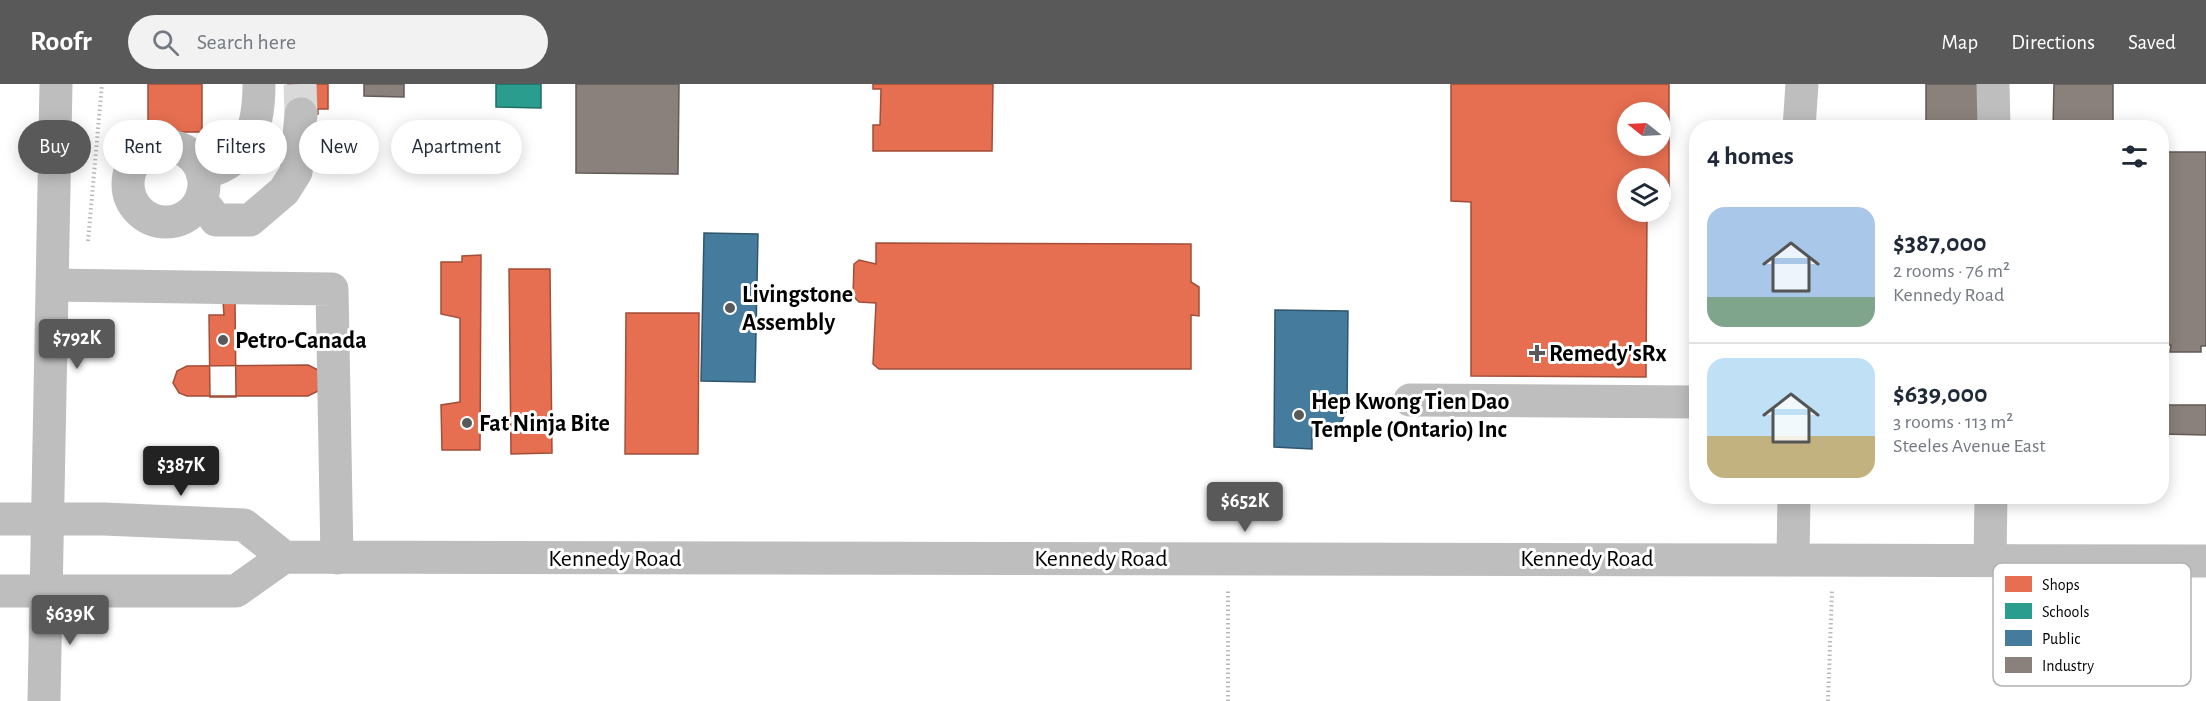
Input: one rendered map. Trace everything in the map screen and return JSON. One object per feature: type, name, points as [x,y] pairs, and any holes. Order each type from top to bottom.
[{"type":"main road","points":[[44,701],[54,285],[56,84]]},
{"type":"main road","points":[[256,120],[259,84]]},
{"type":"main road","points":[[1800,120],[1802,84]]},
{"type":"main road","points":[[1994,84],[1994,120]]},
{"type":"main road","points":[[195,163],[188,153],[164,146],[141,155],[133,164],[129,176],[132,200],[149,218],[161,221],[174,220],[216,201],[250,201],[261,208],[284,191],[296,172],[301,114]]},
{"type":"main road","points":[[202,174],[202,209]]},
{"type":"main road","points":[[54,285],[332,289],[337,558]]},
{"type":"main road","points":[[1410,400],[1689,402]]},
{"type":"main road","points":[[1793,558],[1794,504]]},
{"type":"main road","points":[[1990,559],[1991,504]]},
{"type":"main road","points":[[0,519],[49,518],[244,525],[284,557],[236,591],[0,591]]},
{"type":"main road","name":"Kennedy Road","points":[[284,557],[1793,558],[2206,561]]},
{"type":"path","points":[[1828,701],[1832,628]]},
{"type":"path","points":[[1227,631],[1228,701]]},
{"type":"building: Shops","points":[[148,84],[202,84],[202,120],[195,120],[195,132],[183,132],[183,120],[148,120]]},
{"type":"building: Shops","points":[[288,84],[328,84],[328,109],[318,109],[318,114],[288,114]]},
{"type":"building: Shops","points":[[873,84],[993,84],[992,151],[873,151],[873,125],[880,125],[881,89],[873,89]]},
{"type":"building: Shops","points":[[1451,84],[1669,84],[1669,102],[1617,102],[1617,156],[1669,156],[1669,168],[1617,168],[1617,222],[1647,222],[1646,377],[1471,376],[1471,202],[1451,201]]},
{"type":"building: Shops","points":[[876,243],[1191,244],[1191,282],[1199,287],[1199,316],[1191,315],[1191,369],[879,369],[873,364],[876,303],[859,302],[853,296],[854,264],[859,260],[876,264]]},
{"type":"building: Shops","points":[[481,255],[480,450],[442,450],[441,405],[460,402],[460,318],[441,314],[441,262],[462,262],[462,256]]},
{"type":"building: Shops","points":[[509,269],[550,269],[552,453],[511,454]]},
{"type":"building: Shops","name":"Petro-Canada","points":[[223,301],[235,301],[236,397],[210,397],[209,315],[224,315]]},
{"type":"building: Shops","points":[[626,313],[699,313],[698,454],[625,454]]},
{"type":"building: Shops","points":[[308,365],[318,370],[318,391],[308,396],[187,396],[179,393],[173,383],[177,371],[187,366]]},
{"type":"building: Schools","points":[[496,84],[541,84],[541,108],[496,107]]},
{"type":"building: Public","name":"Livingstone Assembly","points":[[704,233],[758,234],[755,382],[701,381]]},
{"type":"building: Public","points":[[1275,310],[1348,311],[1347,409],[1342,421],[1333,428],[1312,430],[1312,449],[1274,447]]},
{"type":"building: Industry","points":[[364,84],[404,84],[404,97],[364,96]]},
{"type":"building: Industry","points":[[576,84],[679,84],[678,174],[576,173]]},
{"type":"building: Industry","points":[[1926,84],[1982,84],[1981,120],[1926,120]]},
{"type":"building: Industry","points":[[2054,84],[2113,84],[2113,120],[2053,120]]},
{"type":"building: Industry","points":[[2169,152],[2206,152],[2206,346],[2201,346],[2201,352],[2170,352],[2171,345],[2169,345]]},
{"type":"building: Industry","points":[[2169,405],[2206,405],[2206,435],[2169,434]]},
{"type":"tunnel","points":[[300,84],[301,114]]},
{"type":"place","name":"Livingstone Assembly","points":[[730,308]]},
{"type":"place","name":"Petro-Canada","points":[[223,340]]},
{"type":"place","name":"Remedy'sRx","points":[[1537,353]]},
{"type":"place","name":"Hep Kwong Tien Dao Temple (Ontario) Inc","points":[[1299,415]]},
{"type":"place","name":"Fat Ninja Bite","points":[[467,423]]}]
